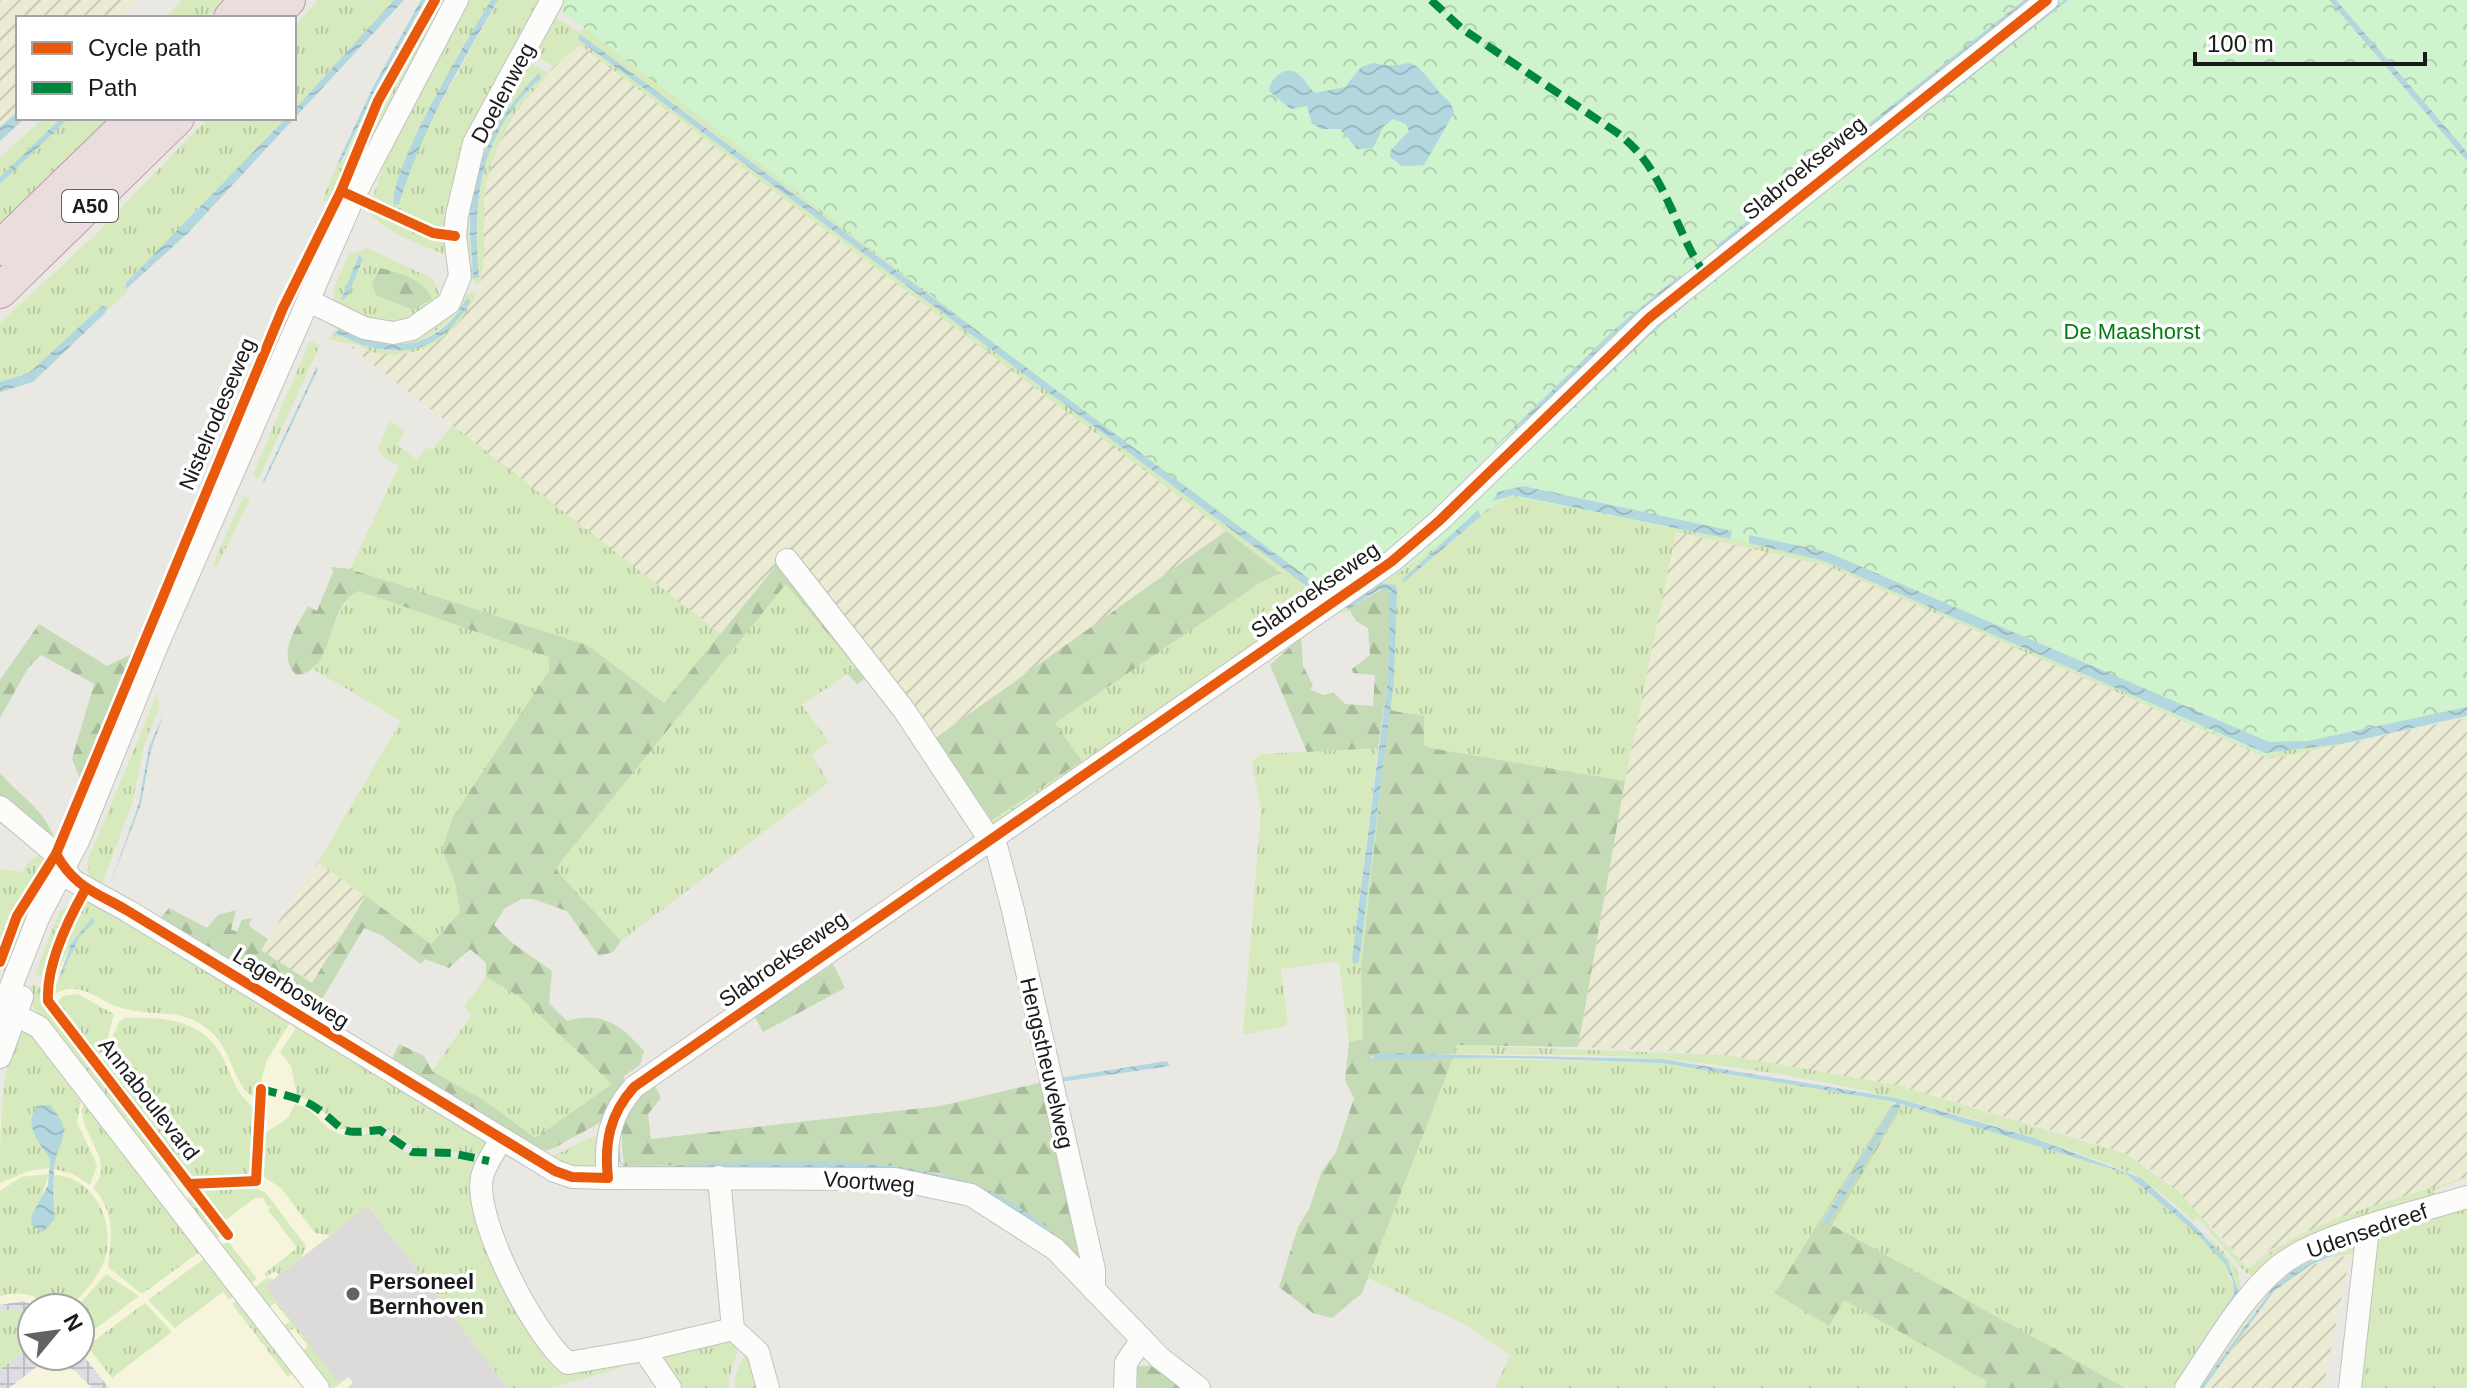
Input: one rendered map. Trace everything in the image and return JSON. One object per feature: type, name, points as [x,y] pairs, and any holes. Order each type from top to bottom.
[{"type":"highway","points":[[233,16],[247,0]]},
{"type":"highway","points":[[273,16],[288,0]]},
{"type":"highway","name":"A50","points":[[0,248],[132,120]]},
{"type":"highway","name":"A50","points":[[0,291],[175,120]]},
{"type":"street","points":[[0,1057],[6,1013],[38,918],[68,874],[89,851],[168,652],[372,164],[397,110],[457,0]]},
{"type":"street","name":"Doelenweg","points":[[315,304],[364,328],[393,333],[412,329],[449,303],[460,276],[455,236],[457,215],[474,143],[552,0]]},
{"type":"street","name":"Slabroekseweg","points":[[608,1178],[609,1126],[618,1105],[634,1087],[1391,562],[1439,521],[1649,318],[2047,0]]},
{"type":"street","name":"Hengstheuvelweg","points":[[787,560],[904,710],[992,839],[1013,910],[1094,1270],[1094,1290]]},
{"type":"street","points":[[0,807],[56,854],[68,874]]},
{"type":"street","name":"Lagerbosweg","points":[[68,874],[502,1139]]},
{"type":"street","name":"Annaboulevard","points":[[6,1013],[39,1027],[318,1388]]},
{"type":"street","points":[[502,1139],[489,1161],[481,1190],[486,1216],[511,1281],[561,1357],[577,1363],[733,1329]]},
{"type":"street","name":"Voortweg","points":[[502,1139],[555,1171],[572,1177],[895,1179],[971,1195],[1055,1249],[1142,1339],[1199,1388]]},
{"type":"street","points":[[719,1177],[733,1329],[758,1352],[768,1388]]},
{"type":"street","name":"Udensedreef","points":[[2186,1388],[2253,1290],[2281,1264],[2314,1246],[2467,1197]]},
{"type":"street","points":[[2350,1388],[2368,1228]]},
{"type":"street","points":[[1125,1388],[1126,1363],[1142,1339]]},
{"type":"street","points":[[644,1350],[670,1388]]},
{"type":"shaded area","points":[[0,0],[135,0],[120,16],[16,16],[16,113],[0,127]]},
{"type":"shaded area","points":[[580,45],[1226,531],[934,739],[790,550],[721,634],[348,345],[375,353],[403,355],[477,293],[484,266],[481,230],[486,182],[500,142],[520,107],[554,66]]},
{"type":"shaded area","points":[[1675,532],[1825,565],[2270,759],[2467,718],[2467,1177],[2327,1225],[2269,1250],[2248,1270],[2222,1237],[2153,1171],[2126,1154],[2090,1141],[1897,1085],[1674,1051],[1578,1047],[1625,781]]},
{"type":"shaded area","points":[[318,862],[366,896],[313,983],[260,950]]},
{"type":"shaded area","points":[[81,912],[289,1022],[543,1388],[0,1388],[0,1121]]},
{"type":"shaded area","name":"Personeel Bernhoven","points":[[368,1206],[508,1388],[347,1388],[353,1383],[349,1377],[338,1382],[265,1286]]},
{"type":"shaded area","points":[[2350,1255],[2323,1388],[2204,1388],[2274,1291],[2309,1266]]},
{"type":"shaded area","points":[[16,1302],[16,1309],[0,1311],[0,1305]]},
{"type":"shaded area","points":[[16,1358],[16,1372],[30,1372],[9,1388],[0,1388],[0,1370]]},
{"type":"shaded area","points":[[96,1371],[109,1388],[92,1388],[76,1372]]},
{"type":"green space","points":[[182,0],[224,0],[209,16],[167,16]]},
{"type":"green space","points":[[318,0],[394,0],[296,108],[296,25]]},
{"type":"green space","points":[[425,0],[430,0],[378,91],[330,203],[323,199],[338,162],[343,161],[377,87]]},
{"type":"green space","points":[[440,0],[449,0],[389,104],[349,186],[384,100]]},
{"type":"green space","points":[[469,0],[491,0],[424,118],[416,149],[498,0],[542,0],[455,174],[447,229],[440,230],[372,199],[398,127]]},
{"type":"green space","name":"De Maashorst","points":[[548,0],[2467,0],[2467,714],[2263,755],[1829,558],[1509,496],[1343,612]]},
{"type":"green space","points":[[616,0],[1386,557],[995,830],[934,739],[1082,761],[1055,723],[1260,583],[1281,573],[580,45],[554,66],[537,57],[534,47],[555,17],[579,32]],"holes":[[[580,34],[1312,581],[1305,585],[578,39]]]},
{"type":"green space","points":[[532,64],[548,73],[515,115],[493,161],[485,192],[483,265],[478,285],[468,276],[465,235],[475,162],[523,65]],"holes":[[[539,73],[541,78],[520,99],[492,145],[479,194],[479,276],[473,277],[469,217],[476,181],[489,147],[507,114]]]},
{"type":"green space","points":[[42,120],[59,120],[0,177],[0,157]]},
{"type":"green space","points":[[67,120],[110,120],[0,224],[0,184]]},
{"type":"green space","points":[[206,120],[284,120],[126,283],[125,290],[129,290],[105,313],[107,307],[29,373],[0,382],[0,323],[96,234]]},
{"type":"green space","points":[[368,208],[431,236],[451,239],[448,255],[391,230],[372,216]]},
{"type":"green space","points":[[368,248],[433,279],[440,296],[400,321],[389,323],[367,319],[335,302],[333,290],[349,254]]},
{"type":"green space","points":[[380,268],[418,282],[432,299],[413,310],[376,295],[372,284]]},
{"type":"green space","points":[[477,293],[460,321],[424,349],[393,355],[329,339],[337,326],[390,335],[430,330],[441,323],[466,295]],"holes":[[[471,301],[447,328],[422,343],[398,351],[377,349],[338,334],[333,337],[340,329],[382,344],[412,344],[426,338]]]},
{"type":"green space","points":[[310,341],[320,345],[258,480],[253,474]]},
{"type":"green space","points":[[390,421],[405,431],[397,444],[417,460],[426,447],[432,450],[452,425],[721,634],[664,704],[587,645],[350,569],[399,466],[383,457],[378,448]]},
{"type":"green space","points":[[1498,471],[1505,479],[1503,490],[1493,496],[1493,501],[1513,495],[1729,539],[1732,531],[1749,535],[1749,543],[1824,561],[2265,753],[2341,744],[2467,718],[2270,759],[1825,565],[1676,532],[1625,781],[1423,747],[1424,716],[1393,711],[1390,707],[1397,589],[1380,583],[1349,604],[1349,610],[1342,614],[1339,605],[1411,554]],"holes":[[[1478,510],[1481,516],[1403,583],[1403,579]]]},
{"type":"green space","points":[[243,496],[250,499],[217,566],[213,565]]},
{"type":"green space","points":[[1226,531],[1281,573],[1260,583],[1055,723],[1082,761],[992,820],[934,739]]},
{"type":"green space","points":[[779,562],[873,673],[857,684],[847,673],[856,667],[786,584],[555,869],[621,941],[613,952],[599,956],[567,911],[533,899],[522,899],[505,908],[494,925],[511,942],[552,971],[549,1003],[567,1021],[591,1018],[610,1022],[644,1051],[640,1065],[624,1076],[615,1108],[595,1126],[552,1149],[536,1152],[391,1061],[399,1044],[424,1056],[432,1071],[485,1101],[535,1138],[612,1084],[519,996],[486,977],[486,963],[470,949],[449,968],[425,959],[421,964],[381,935],[364,928],[314,1013],[159,920],[169,908],[207,928],[218,915],[236,910],[231,930],[237,931],[242,920],[252,918],[249,926],[268,939],[261,950],[312,983],[366,896],[431,944],[460,912],[455,882],[442,849],[453,817],[549,671],[549,657],[359,591],[348,598],[340,609],[318,662],[309,671],[297,675],[288,659],[290,641],[308,606],[317,611],[333,572],[331,567],[350,569],[587,645],[664,703]]},
{"type":"green space","points":[[787,583],[856,668],[802,705],[829,742],[811,755],[829,782],[621,941],[555,869]]},
{"type":"green space","points":[[1384,588],[1391,593],[1388,678],[1378,748],[1307,752],[1270,665],[1301,637],[1303,666],[1313,685],[1310,690],[1324,695],[1334,693],[1345,704],[1373,706],[1375,675],[1353,673],[1352,669],[1370,655],[1368,628],[1356,621],[1349,609]]},
{"type":"green space","points":[[359,591],[549,656],[549,671],[442,849],[455,882],[460,912],[431,944],[318,862],[401,721],[313,669],[345,604]]},
{"type":"green space","points":[[39,624],[107,666],[134,653],[81,781],[72,759],[94,684],[41,655],[28,668],[0,718],[0,680]]},
{"type":"green space","points":[[157,694],[159,708],[145,743],[132,804],[100,888],[89,877],[87,862]]},
{"type":"green space","points":[[1390,707],[1393,711],[1424,716],[1424,747],[1625,781],[1578,1047],[1456,1045],[1454,1054],[1371,1056],[1371,1059],[1453,1058],[1362,1293],[1332,1318],[1313,1313],[1279,1287],[1298,1227],[1309,1209],[1322,1171],[1336,1152],[1354,1098],[1345,1080],[1349,1042],[1363,1039],[1361,967]]},
{"type":"green space","points":[[1389,741],[1361,967],[1363,1039],[1349,1042],[1339,961],[1281,969],[1288,1025],[1243,1035],[1261,811],[1252,761],[1261,754],[1378,748],[1352,958],[1359,961],[1385,743]]},
{"type":"green space","points":[[0,773],[43,817],[53,835],[48,840],[0,796]]},
{"type":"green space","points":[[44,853],[48,858],[16,911],[0,951],[0,869],[22,872],[28,861]]},
{"type":"green space","points":[[49,873],[0,1002],[9,951]]},
{"type":"green space","points":[[76,898],[48,977],[35,975],[59,912]]},
{"type":"green space","points":[[85,901],[99,907],[291,1021],[267,1060],[256,1098],[243,1087],[216,1037],[194,1020],[173,1014],[125,1009],[80,990],[61,991],[51,997],[73,919]],"holes":[[[95,922],[80,936],[56,986],[60,967],[69,950],[80,934]]]},
{"type":"green space","points":[[833,964],[845,988],[763,1032],[755,1017]]},
{"type":"green space","points":[[486,977],[519,996],[612,1084],[535,1138],[485,1101],[432,1071],[472,1014],[464,1007]]},
{"type":"green space","points":[[32,983],[41,988],[46,1007],[177,1177],[161,1173],[32,1005],[29,993]]},
{"type":"green space","points":[[78,994],[114,1014],[105,1049],[97,1056],[56,1003],[63,996]]},
{"type":"green space","points":[[125,1018],[155,1018],[183,1024],[196,1029],[217,1048],[240,1093],[255,1108],[255,1167],[250,1176],[189,1177],[102,1062],[119,1022]]},
{"type":"green space","points":[[298,1025],[488,1140],[485,1155],[416,1149],[385,1127],[341,1129],[315,1103],[297,1095],[291,1066],[280,1052]]},
{"type":"green space","points":[[20,1032],[30,1032],[83,1093],[77,1122],[97,1165],[90,1185],[73,1174],[54,1169],[55,1163],[50,1159],[49,1168],[28,1171],[0,1183],[5,1081],[13,1044]]},
{"type":"green space","points":[[1456,1045],[1724,1055],[1897,1085],[2126,1154],[2179,1192],[2248,1269],[2295,1237],[2352,1213],[2467,1177],[2433,1191],[2435,1195],[2467,1185],[2467,1193],[2258,1278],[2245,1272],[2197,1217],[2194,1223],[2161,1193],[2129,1172],[1958,1114],[1840,1086],[1721,1065],[1610,1056],[1454,1054]]},
{"type":"green space","points":[[1453,1058],[1662,1063],[1896,1102],[1891,1104],[1776,1293],[1829,1326],[1844,1299],[1988,1381],[1984,1388],[1495,1388],[1510,1355],[1468,1326],[1368,1278]]},
{"type":"green space","points":[[1043,1082],[1085,1262],[1045,1226],[1006,1199],[939,1173],[847,1163],[624,1166],[623,1119],[633,1103],[655,1086],[661,1098],[648,1114],[651,1139],[940,1106]]},
{"type":"green space","points":[[86,1098],[202,1250],[142,1294],[108,1267],[109,1216],[93,1187],[100,1176],[101,1165],[84,1121]]},
{"type":"green space","points":[[295,1104],[309,1110],[328,1128],[340,1134],[382,1134],[407,1153],[463,1158],[481,1163],[475,1185],[556,1363],[620,1360],[621,1368],[549,1388],[508,1388],[369,1207],[330,1235],[315,1233],[281,1188],[261,1175],[262,1135],[288,1118]]},
{"type":"green space","points":[[1892,1104],[1895,1105],[1822,1221],[1827,1224],[1899,1106],[1902,1107],[1832,1225],[2125,1388],[1984,1388],[1987,1381],[1844,1300],[1829,1326],[1775,1293]]},
{"type":"green space","points":[[1901,1104],[2125,1173],[2194,1231],[2225,1264],[2235,1291],[2172,1388],[2125,1388],[1832,1225],[1902,1108]]},
{"type":"green space","points":[[603,1135],[602,1163],[588,1173],[542,1157],[558,1154]]},
{"type":"green space","points":[[49,1174],[32,1225],[55,1219],[54,1175],[80,1183],[99,1204],[108,1244],[99,1272],[84,1292],[16,1292],[0,1296],[0,1191],[21,1177]]},
{"type":"green space","points":[[255,1188],[266,1193],[306,1246],[301,1258],[279,1275],[275,1271],[267,1277],[264,1274],[297,1248],[268,1210],[272,1206],[268,1207],[263,1198],[255,1198],[224,1221],[198,1189]]},
{"type":"green space","points":[[190,1194],[221,1235],[213,1241],[187,1201]]},
{"type":"green space","points":[[2467,1201],[2467,1388],[2356,1388],[2375,1230]]},
{"type":"green space","points":[[2198,1227],[2233,1264],[2240,1281],[2240,1292],[2218,1336],[2180,1388],[2175,1388],[2239,1292],[2223,1258]]},
{"type":"green space","points":[[2354,1237],[2362,1252],[2328,1258],[2340,1252],[2337,1249],[2295,1269],[2265,1296],[2200,1388],[2191,1388],[2283,1268]]},
{"type":"green space","points":[[228,1241],[257,1279],[248,1286],[219,1248]]},
{"type":"green space","points":[[208,1256],[237,1294],[229,1300],[223,1292],[175,1328],[148,1300]]},
{"type":"green space","points":[[106,1274],[139,1296],[96,1328],[96,1292],[90,1292]]},
{"type":"green space","points":[[267,1278],[274,1279],[265,1286],[339,1381],[349,1377],[334,1388],[327,1388],[300,1353],[308,1346],[294,1328],[285,1334],[281,1328],[290,1321],[275,1303],[266,1309],[251,1290]]},
{"type":"green space","points":[[240,1298],[296,1371],[288,1377],[232,1304]]},
{"type":"green space","points":[[145,1303],[172,1332],[112,1378],[96,1358],[96,1339]]},
{"type":"green space","points":[[16,1309],[16,1358],[0,1370],[0,1311]]},
{"type":"green space","points":[[724,1337],[740,1343],[728,1381],[729,1388],[677,1388],[661,1365],[662,1356]]},
{"type":"green space","points":[[747,1349],[763,1388],[735,1388],[735,1377]]},
{"type":"green space","points":[[1153,1365],[1180,1388],[1138,1388],[1136,1367]]},
{"type":"water","points":[[394,0],[404,0],[296,116],[296,108]]},
{"type":"water","points":[[421,0],[425,0],[377,87],[340,164],[338,162],[373,87]]},
{"type":"water","points":[[491,0],[498,0],[442,99],[399,204],[394,205],[396,187],[417,134],[449,71]]},
{"type":"water","points":[[2024,0],[2030,0],[1717,249],[1717,245]]},
{"type":"water","points":[[2064,0],[2068,0],[1728,269]]},
{"type":"water","points":[[2329,0],[2336,0],[2467,152],[2467,161]]},
{"type":"water","points":[[580,34],[1312,581],[1326,580],[1374,547],[1379,554],[1327,587],[1317,591],[1305,585],[578,39]]},
{"type":"water","points":[[1373,63],[1413,64],[1451,105],[1454,113],[1424,165],[1402,166],[1390,157],[1391,150],[1409,131],[1406,124],[1393,119],[1383,127],[1373,148],[1357,149],[1340,129],[1322,129],[1312,124],[1307,106],[1291,109],[1269,91],[1277,76],[1291,70],[1300,75],[1315,93],[1345,87],[1361,67]]},
{"type":"water","points":[[539,73],[541,78],[504,121],[484,169],[477,221],[479,277],[473,278],[471,207],[481,163],[505,114]]},
{"type":"water","points":[[16,113],[16,120],[23,120],[0,141],[0,127]]},
{"type":"water","points":[[59,120],[67,120],[0,184],[0,177]]},
{"type":"water","points":[[284,120],[293,120],[188,233],[125,290],[126,283]]},
{"type":"water","points":[[359,255],[363,259],[347,297],[341,300]]},
{"type":"water","points":[[1680,275],[1682,278],[1616,332],[1548,401],[1489,452],[1616,328]]},
{"type":"water","points":[[1715,279],[1651,334],[1503,475],[1650,333]]},
{"type":"water","points":[[467,298],[471,301],[449,329],[424,346],[410,350],[379,349],[342,336],[332,336],[340,329],[377,342],[411,343],[442,329]]},
{"type":"water","points":[[102,306],[107,307],[105,313],[33,382],[0,392],[0,382],[29,373]]},
{"type":"water","points":[[317,366],[318,369],[264,483],[263,481]]},
{"type":"water","points":[[1523,486],[1732,531],[1730,539],[1513,495],[1493,501],[1498,492]]},
{"type":"water","points":[[1478,510],[1481,516],[1403,583],[1403,579]]},
{"type":"water","points":[[1749,535],[1827,552],[2269,742],[2308,741],[2467,707],[2467,716],[2341,744],[2265,753],[1824,561],[1749,543]]},
{"type":"water","points":[[1380,583],[1395,585],[1397,589],[1394,680],[1359,962],[1354,964],[1352,958],[1388,678],[1390,591],[1380,589],[1349,609],[1346,607]]},
{"type":"water","points":[[164,713],[151,750],[141,804],[110,885],[139,803],[149,747]]},
{"type":"water","points":[[92,918],[95,922],[80,936],[56,986],[71,944]]},
{"type":"water","points":[[1377,1053],[1662,1059],[1896,1098],[2031,1137],[2141,1178],[2193,1224],[2227,1260],[2239,1292],[2172,1388],[2234,1294],[2233,1281],[2225,1264],[2194,1231],[2125,1173],[1901,1104],[1827,1225],[1822,1222],[1896,1102],[1662,1063],[1514,1058],[1371,1059]]},
{"type":"water","points":[[1167,1061],[1170,1066],[1060,1082],[1059,1078]]},
{"type":"water","points":[[50,1105],[62,1123],[63,1137],[54,1169],[55,1219],[43,1232],[31,1225],[32,1215],[48,1185],[50,1159],[34,1133],[32,1120],[37,1106]]},
{"type":"water","points":[[619,1144],[621,1162],[627,1167],[810,1161],[904,1168],[948,1176],[988,1190],[1013,1203],[1081,1258],[998,1198],[929,1175],[876,1168],[627,1169],[618,1161]]},
{"type":"water","points":[[2337,1249],[2340,1252],[2309,1266],[2274,1291],[2204,1388],[2200,1388],[2272,1289],[2295,1269]]},
{"type":"marked path","points":[[1431,0],[1461,28],[1633,146],[1657,180],[1704,273]]},
{"type":"marked path","points":[[261,1089],[309,1104],[343,1129],[356,1132],[380,1130],[412,1152],[451,1153],[489,1161]]},
{"type":"cycle path","name":"Nistelrodeseweg","points":[[0,962],[17,916],[56,854],[283,308],[341,191],[378,101],[435,0]]},
{"type":"cycle path","points":[[56,854],[71,875],[87,888],[555,1171],[572,1177],[608,1178],[610,1129],[619,1108],[634,1087],[1391,562],[1439,521],[1649,318],[2047,0]]},
{"type":"cycle path","points":[[341,191],[433,233],[455,236]]},
{"type":"cycle path","points":[[85,890],[54,958],[48,1001],[228,1235]]},
{"type":"cycle path","points":[[189,1184],[256,1181],[261,1089]]},
{"type":"place","name":"Personeel Bernhoven","points":[[353,1294]]}]
